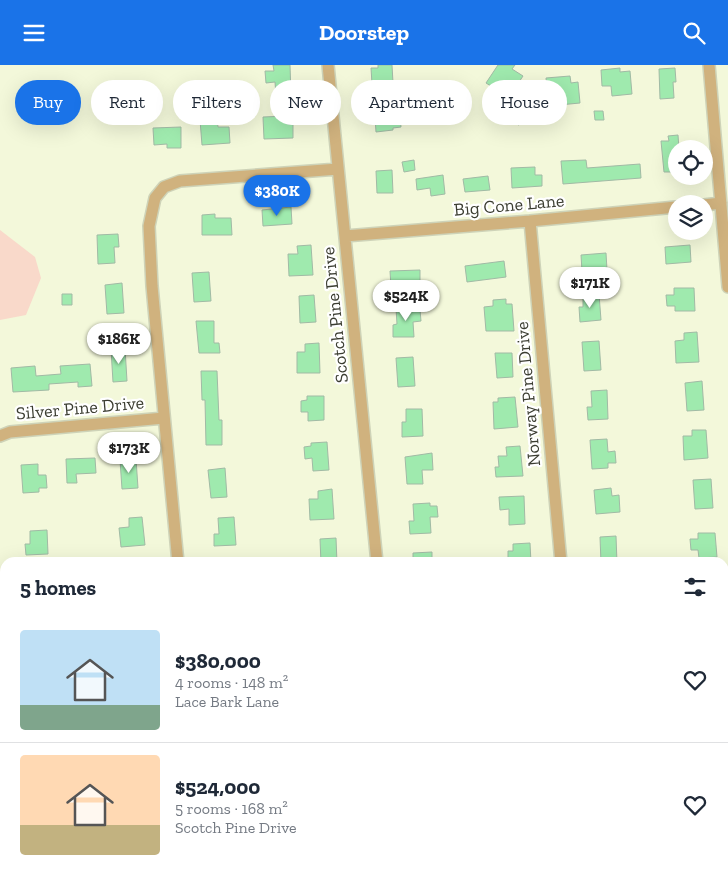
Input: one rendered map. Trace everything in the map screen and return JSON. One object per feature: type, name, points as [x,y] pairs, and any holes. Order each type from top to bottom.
[{"type":"street","name":"Scotch Pine Drive","points":[[328,65],[376,557]]},
{"type":"street","points":[[709,65],[728,287]]},
{"type":"street","points":[[177,557],[149,226],[155,198],[164,187],[180,181],[338,169]]},
{"type":"street","points":[[713,204],[721,203]]},
{"type":"street","name":"Big Cone Lane","points":[[345,236],[668,208]]},
{"type":"street","name":"Norway Pine Drive","points":[[530,221],[560,557]]},
{"type":"street","name":"Silver Pine Drive","points":[[0,436],[10,432],[164,418]]},
{"type":"shaded area","points":[[0,230],[35,257],[41,278],[26,315],[0,320]]},
{"type":"building","points":[[273,65],[290,65],[290,80],[270,80],[270,83],[266,83],[265,71],[274,71]]},
{"type":"building","points":[[378,65],[392,65],[393,80],[372,80],[371,68],[378,68]]},
{"type":"building","points":[[498,65],[515,65],[512,69],[523,76],[520,80],[488,80]]},
{"type":"building","points":[[620,68],[620,72],[630,71],[632,94],[612,96],[611,86],[602,86],[601,70]]},
{"type":"building","points":[[675,68],[676,82],[673,82],[674,98],[660,99],[659,69]]},
{"type":"building","points":[[570,76],[571,83],[578,82],[580,103],[567,104],[567,80],[546,80],[546,78]]},
{"type":"building","points":[[594,111],[603,111],[604,120],[595,120]]},
{"type":"building","points":[[263,117],[270,117],[270,125],[293,125],[293,138],[264,139]]},
{"type":"building","points":[[200,125],[229,127],[230,143],[202,145]]},
{"type":"building","points":[[376,125],[401,125],[401,127],[393,128],[393,130],[376,132]]},
{"type":"building","points":[[181,127],[181,148],[167,148],[167,144],[154,145],[153,128]]},
{"type":"building","points":[[678,135],[678,140],[669,140],[668,136]]},
{"type":"building","points":[[661,141],[668,141],[668,172],[664,172]]},
{"type":"building","points":[[414,160],[415,170],[404,172],[402,162]]},
{"type":"building","points":[[586,160],[587,168],[640,164],[641,178],[563,184],[561,161]]},
{"type":"building","points":[[535,167],[535,175],[542,175],[542,186],[512,188],[511,168]]},
{"type":"building","points":[[392,170],[393,193],[377,193],[376,171]]},
{"type":"building","points":[[443,175],[445,194],[431,196],[430,188],[417,190],[416,179]]},
{"type":"building","points":[[488,176],[490,190],[465,192],[463,179]]},
{"type":"building","points":[[291,207],[292,224],[263,226],[262,210]]},
{"type":"building","points":[[215,214],[215,218],[231,218],[232,235],[202,235],[202,215]]},
{"type":"building","points":[[118,234],[119,247],[114,247],[115,263],[98,264],[97,235]]},
{"type":"building","points":[[311,245],[313,275],[289,276],[288,254],[298,254],[297,246]]},
{"type":"building","points":[[690,245],[691,262],[666,264],[665,247]]},
{"type":"building","points":[[606,253],[607,270],[582,271],[581,255]]},
{"type":"building","points":[[504,261],[506,277],[467,282],[465,266]]},
{"type":"building","points":[[420,270],[420,286],[391,287],[390,271]]},
{"type":"building","points":[[209,272],[211,301],[194,302],[192,273]]},
{"type":"building","points":[[122,283],[124,313],[107,314],[105,285]]},
{"type":"building","points":[[674,288],[694,288],[695,311],[675,311],[675,306],[667,306],[666,295],[674,295]]},
{"type":"building","points":[[62,294],[72,294],[72,305],[62,305]]},
{"type":"building","points":[[599,294],[601,320],[580,322],[579,307],[583,307],[583,295]]},
{"type":"building","points":[[314,295],[316,322],[300,323],[299,296]]},
{"type":"building","points":[[506,299],[506,304],[512,304],[514,331],[486,331],[484,307],[493,306],[493,300]]},
{"type":"building","points":[[418,307],[421,321],[413,322],[414,337],[393,337],[393,325],[397,324],[396,308]]},
{"type":"building","points":[[196,321],[214,321],[214,343],[219,343],[220,353],[199,353]]},
{"type":"building","points":[[697,332],[699,362],[676,363],[675,341],[684,340],[684,333]]},
{"type":"building","points":[[599,341],[601,370],[584,371],[582,342]]},
{"type":"building","points":[[319,343],[320,373],[297,373],[297,352],[305,352],[305,344]]},
{"type":"building","points":[[125,348],[127,381],[113,382],[111,349]]},
{"type":"building","points":[[495,353],[512,353],[513,377],[497,378]]},
{"type":"building","points":[[413,357],[415,386],[398,387],[396,358]]},
{"type":"building","points":[[90,364],[92,386],[78,387],[78,382],[49,384],[49,390],[13,392],[11,368],[35,366],[36,376],[61,374],[60,366]]},
{"type":"building","points":[[201,371],[217,371],[219,420],[222,420],[222,445],[206,445],[205,400],[202,400]]},
{"type":"building","points":[[702,381],[704,410],[687,411],[685,383]]},
{"type":"building","points":[[607,390],[608,419],[588,420],[587,407],[592,407],[591,391]]},
{"type":"building","points":[[307,396],[324,396],[324,420],[308,421],[308,412],[301,412],[301,401],[307,400]]},
{"type":"building","points":[[515,397],[518,427],[494,429],[493,402],[498,402],[498,398]]},
{"type":"building","points":[[406,409],[422,409],[423,436],[402,437],[402,422],[406,422]]},
{"type":"building","points":[[692,430],[706,430],[708,458],[684,460],[683,436],[692,436]]},
{"type":"building","points":[[607,439],[608,452],[615,451],[616,463],[608,463],[608,468],[592,469],[590,440]]},
{"type":"building","points":[[327,442],[329,470],[313,471],[312,458],[305,459],[304,447],[311,446],[311,443]]},
{"type":"building","points":[[520,446],[523,476],[496,477],[495,467],[499,467],[498,456],[507,456],[506,447]]},
{"type":"building","points":[[432,453],[433,470],[422,470],[423,484],[407,484],[405,457]]},
{"type":"building","points":[[95,458],[96,473],[76,474],[77,483],[67,483],[66,459]]},
{"type":"building","points":[[136,459],[138,488],[122,489],[120,460]]},
{"type":"building","points":[[38,464],[38,475],[46,475],[47,488],[39,488],[39,492],[23,493],[21,465]]},
{"type":"building","points":[[225,468],[227,497],[211,498],[208,470]]},
{"type":"building","points":[[711,479],[713,508],[695,509],[693,480]]},
{"type":"building","points":[[611,488],[612,496],[619,495],[620,512],[596,514],[594,490]]},
{"type":"building","points":[[332,489],[334,519],[310,520],[309,499],[318,499],[318,491]]},
{"type":"building","points":[[524,496],[525,524],[509,525],[509,509],[500,510],[499,497]]},
{"type":"building","points":[[430,503],[430,506],[437,506],[438,517],[430,517],[431,533],[410,534],[409,521],[414,521],[413,504]]},
{"type":"building","points":[[142,517],[145,545],[121,547],[119,528],[129,527],[129,518]]},
{"type":"building","points":[[234,517],[236,545],[214,546],[214,534],[219,534],[218,518]]},
{"type":"building","points":[[47,530],[48,554],[26,555],[25,544],[30,544],[30,531]]},
{"type":"building","points":[[698,533],[715,533],[717,557],[699,557],[698,550],[691,550],[690,539],[698,539]]},
{"type":"building","points":[[616,536],[617,557],[601,557],[600,537]]},
{"type":"building","points":[[336,538],[337,557],[321,557],[320,539]]},
{"type":"building","points":[[530,543],[531,557],[508,557],[508,551],[513,551],[513,544]]},
{"type":"building","points":[[432,552],[432,557],[413,557],[413,553]]}]
